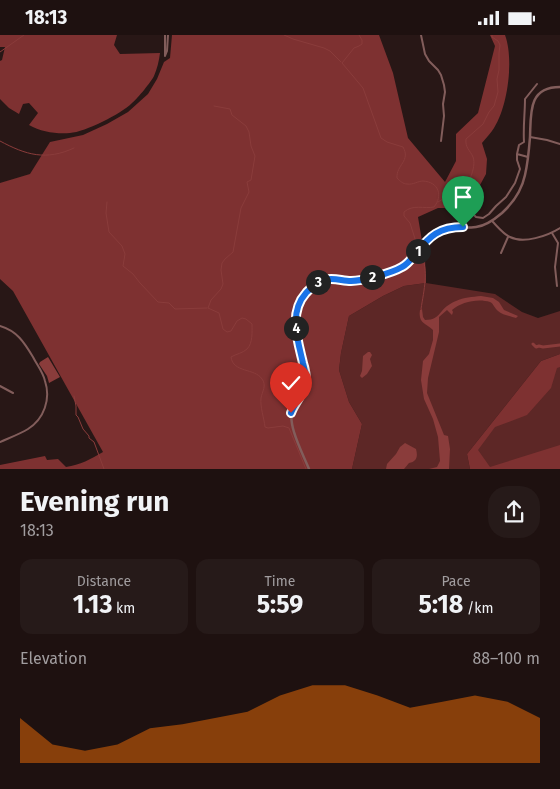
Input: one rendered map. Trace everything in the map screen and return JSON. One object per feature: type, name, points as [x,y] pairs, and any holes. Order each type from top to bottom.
[{"type":"street","points":[[167,35],[167,51],[165,56],[167,35]]},
{"type":"street","points":[[421,35],[425,54],[438,70],[444,85],[444,116],[441,141]]},
{"type":"street","points":[[471,212],[476,217],[483,218],[490,214],[498,203],[506,197],[519,173],[517,154],[519,145],[524,142],[522,131],[526,109],[525,99],[537,84]]},
{"type":"street","points":[[309,469],[291,418],[293,408],[302,394],[306,383],[296,326],[296,315],[301,300],[314,285],[322,281],[330,279],[358,280],[387,273],[402,267],[432,234],[457,227],[481,226],[492,221],[503,212],[518,192],[525,177],[534,99],[548,88],[560,87]]},
{"type":"street","points":[[530,137],[547,139],[560,144]]},
{"type":"street","points":[[517,154],[528,157]]},
{"type":"street","points":[[492,221],[509,237],[519,239],[540,237],[560,228]]},
{"type":"street","points":[[552,233],[558,243],[555,267],[556,286]]},
{"type":"street","points":[[501,253],[509,237]]},
{"type":"street","points":[[0,325],[15,333],[25,343],[43,375],[48,392],[45,409],[36,422],[25,431],[0,442]]},
{"type":"street","points":[[0,386],[13,393]]},
{"type":"shaded area","points":[[0,35],[117,35],[114,45],[120,54],[160,53],[154,76],[138,98],[127,107],[102,122],[77,132],[54,133],[29,125],[38,113],[29,103],[23,104],[19,114],[0,99],[0,61],[2,60],[5,47],[0,47]]},
{"type":"shaded area","points":[[172,35],[379,35],[393,73],[408,138],[445,182],[456,161],[456,134],[478,113],[495,46],[490,35],[505,35],[509,57],[508,82],[499,119],[482,143],[487,159],[486,174],[469,198],[453,208],[438,208],[418,217],[425,259],[426,283],[404,286],[349,316],[339,370],[349,402],[362,424],[352,469],[0,469],[0,465],[45,456],[47,460],[58,459],[66,467],[76,465],[103,452],[13,291],[0,279],[0,183],[30,174],[50,142],[83,135],[128,112],[148,94],[164,62],[170,58]]},
{"type":"shaded area","points":[[426,283],[495,294],[522,312],[538,318],[560,311],[560,354],[541,361],[467,454],[470,469],[352,469],[362,424],[349,402],[339,370],[349,316],[404,286]]},
{"type":"shaded area","points":[[481,296],[493,298],[499,302],[504,310],[518,316],[516,318],[502,313],[490,302],[480,300],[460,305],[452,310],[452,315],[447,310],[439,317],[439,332],[428,378],[427,393],[444,435],[448,436],[450,449],[449,469],[429,469],[437,467],[440,461],[438,437],[433,419],[424,399],[421,380],[423,361],[429,354],[433,340],[433,330],[421,320],[420,310],[422,309],[425,320],[431,319],[454,302],[465,298]]},
{"type":"shaded area","points":[[368,352],[372,355],[370,359],[372,366],[362,378],[360,376],[363,356]]},
{"type":"shaded area","points":[[560,354],[560,367],[557,368],[551,388],[527,415],[495,427],[478,450],[490,467],[560,445],[560,469],[470,469],[467,454],[541,361]]},
{"type":"shaded area","points":[[48,357],[60,377],[49,383],[39,364]]},
{"type":"shaded area","points":[[560,359],[560,455],[483,469],[474,449],[491,427]]},
{"type":"shaded area","points":[[405,443],[416,449],[417,456],[415,460],[404,469],[386,469],[387,464]]},
{"type":"waterway","points":[[0,52],[24,35]]},
{"type":"waterway","points":[[284,35],[324,48],[341,62]]},
{"type":"waterway","points":[[359,35],[362,44],[354,48],[342,63],[363,88],[381,138],[403,147],[405,156],[397,178],[406,184],[428,182],[433,184],[438,190],[437,203],[434,207],[415,207],[404,212],[404,216],[410,223],[417,245]]},
{"type":"waterway","points":[[438,202],[448,196],[461,194],[473,171],[474,161],[467,147],[466,139],[483,124],[494,106],[498,92],[497,79],[500,45],[492,35]]},
{"type":"waterway","points":[[214,106],[230,109],[232,115],[246,126],[255,156],[251,180],[247,182],[249,192],[241,208],[233,252],[222,263],[223,284],[211,300],[208,308],[219,313],[223,329],[227,332],[231,331],[237,321],[242,318],[252,324],[252,337],[249,347],[244,352],[231,357],[236,366],[254,373],[262,379],[264,386],[261,405],[265,427],[283,426],[289,428],[306,469]]},
{"type":"waterway","points":[[0,141],[19,150],[36,155],[54,154],[74,148]]},
{"type":"waterway","points":[[107,202],[106,213],[109,232],[122,246],[125,254],[123,266],[133,274],[158,302],[169,303],[175,309],[207,308]]},
{"type":"waterway","points":[[421,253],[425,267],[421,309]]},
{"type":"waterway","points":[[533,344],[536,347],[560,345]]},
{"type":"waterway","points":[[74,396],[76,415],[83,429],[94,442],[104,469]]},
{"type":"route","points":[[291,413],[306,383],[297,335],[296,315],[298,305],[309,289],[326,279],[358,280],[397,270],[406,264],[432,234],[450,227],[463,227]]}]
